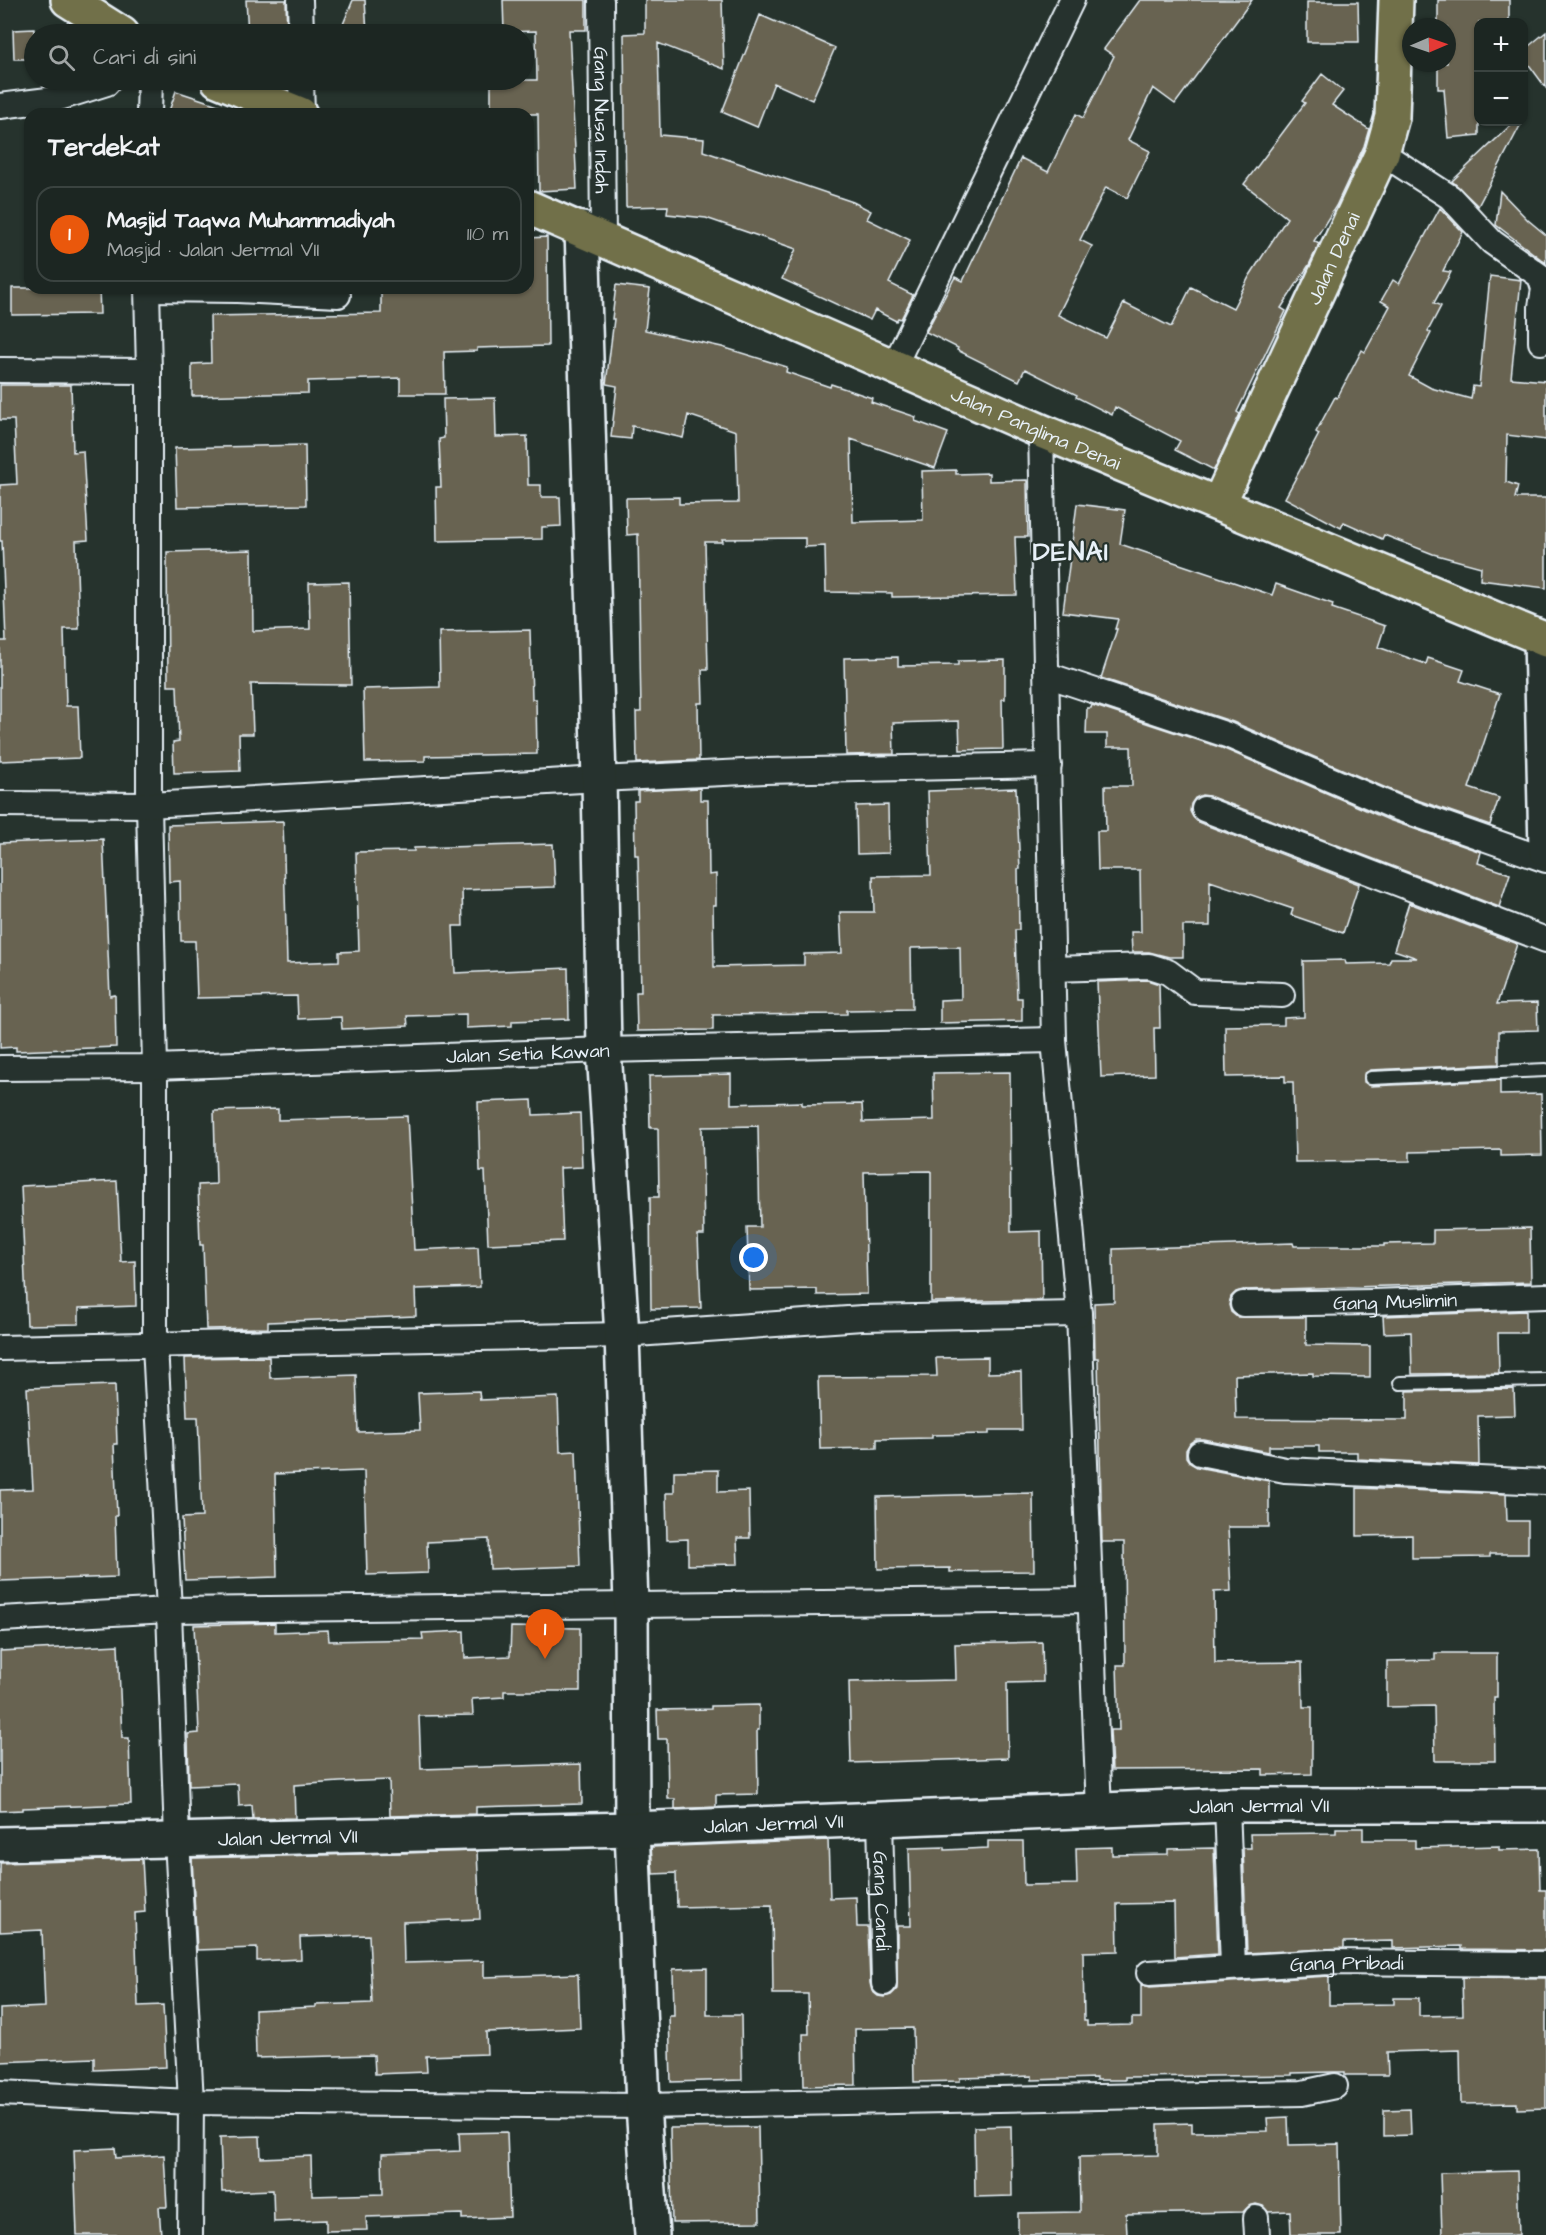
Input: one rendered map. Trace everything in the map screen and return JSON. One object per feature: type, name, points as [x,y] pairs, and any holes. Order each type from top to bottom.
[{"type":"main road","points":[[68,0],[112,20]]},
{"type":"main road","name":"Jalan Denai","points":[[1220,503],[1382,153],[1392,117],[1396,0]]},
{"type":"main road","points":[[242,90],[286,108]]},
{"type":"main road","name":"Jalan Panglima Denai","points":[[534,210],[1041,431],[1220,503],[1544,639]]},
{"type":"street","points":[[300,0],[301,24]]},
{"type":"street","name":"Gang Nusa Indah","points":[[592,235],[601,0]]},
{"type":"street","points":[[894,366],[1072,0]]},
{"type":"street","points":[[0,106],[56,99],[85,90]]},
{"type":"street","points":[[149,108],[150,90]]},
{"type":"street","points":[[301,90],[301,108]]},
{"type":"street","points":[[1382,153],[1450,197],[1492,242],[1540,276],[1544,289],[1540,342]]},
{"type":"street","points":[[592,235],[604,1050],[622,1335],[630,1604],[632,1829],[643,2106],[652,2235]]},
{"type":"street","points":[[147,294],[149,804],[155,1067],[155,1345],[191,2102],[190,2235]]},
{"type":"street","points":[[318,294],[338,295]]},
{"type":"street","points":[[0,370],[149,371]]},
{"type":"street","points":[[1041,431],[1054,1040],[1079,1314],[1099,1811]]},
{"type":"street","points":[[1544,639],[1546,849]]},
{"type":"street","points":[[1047,675],[1227,735],[1395,807],[1546,861]]},
{"type":"street","points":[[0,804],[149,804],[765,771],[1049,765]]},
{"type":"street","points":[[1204,809],[1546,940]]},
{"type":"street","points":[[1053,969],[1149,966],[1168,972],[1194,992],[1282,995]]},
{"type":"street","name":"Jalan Setia Kawan","points":[[0,1068],[155,1067],[604,1050],[1054,1040]]},
{"type":"street","name":"Gang Muslimin","points":[[1243,1304],[1546,1296]]},
{"type":"street","points":[[0,1348],[622,1335],[862,1318],[1079,1314]]},
{"type":"street","points":[[1200,1453],[1285,1470],[1546,1482]]},
{"type":"street","points":[[0,1619],[169,1610],[1090,1600]]},
{"type":"street","points":[[1227,1805],[1233,1967]]},
{"type":"street","name":"Jalan Jermal VII","points":[[0,1844],[632,1829],[1227,1805],[1546,1805]]},
{"type":"street","name":"Gang Candi","points":[[880,1819],[884,1983]]},
{"type":"street","name":"Gang Pribadi","points":[[1149,1972],[1329,1962],[1546,1964]]},
{"type":"street","points":[[0,2093],[191,2102],[643,2106],[1302,2093],[1335,2086]]},
{"type":"lane","points":[[1371,1078],[1546,1070]]},
{"type":"lane","points":[[1400,1383],[1546,1380]]},
{"type":"building","points":[[246,0],[286,0],[287,24],[247,24]]},
{"type":"building","points":[[353,0],[365,0],[366,24],[343,24]]},
{"type":"building","points":[[503,0],[586,0],[586,30],[569,30],[577,189],[539,191],[538,114],[534,114],[534,108],[491,108],[491,90],[534,90],[534,80],[537,80],[534,24],[504,24]]},
{"type":"building","points":[[645,0],[722,0],[724,69],[658,43],[660,135],[704,139],[703,151],[853,202],[871,211],[867,219],[910,240],[889,283],[913,295],[901,319],[898,318],[896,321],[875,310],[870,320],[782,279],[796,249],[706,218],[667,214],[668,206],[626,207],[624,34],[645,33]]},
{"type":"building","points":[[1140,0],[1252,0],[1175,104],[1153,88],[1128,140],[1150,151],[1127,198],[1106,187],[1080,240],[1092,246],[1058,315],[1106,338],[1124,303],[1171,327],[1191,287],[1233,308],[1249,277],[1287,218],[1244,184],[1305,103],[1302,101],[1322,74],[1343,91],[1332,105],[1369,129],[1364,146],[1336,206],[1314,241],[1319,244],[1309,265],[1281,308],[1286,311],[1237,412],[1240,414],[1214,470],[1175,450],[1180,441],[1115,407],[1112,415],[1025,369],[1019,381],[926,332],[955,277],[963,281],[1021,158],[1048,172],[1076,114],[1083,118],[1114,56],[1104,49]]},
{"type":"building","points":[[1438,0],[1509,0],[1509,18],[1474,18],[1474,126],[1479,126],[1479,135],[1448,138],[1444,89],[1438,89],[1438,72],[1456,72],[1456,18],[1438,18]]},
{"type":"building","points":[[1307,2],[1358,2],[1359,42],[1307,42]]},
{"type":"building","points":[[760,15],[835,48],[812,100],[774,83],[757,127],[722,112]]},
{"type":"building","points":[[24,29],[24,59],[14,59],[13,30]]},
{"type":"building","points":[[1546,32],[1546,88],[1528,63],[1528,47]]},
{"type":"building","points":[[176,91],[227,108],[170,108]]},
{"type":"building","points":[[1510,126],[1520,126],[1478,206],[1452,181]]},
{"type":"building","points":[[1500,191],[1546,235],[1546,263],[1496,225]]},
{"type":"building","points":[[1440,208],[1463,232],[1443,271],[1451,272],[1434,303],[1441,306],[1428,331],[1431,333],[1409,376],[1431,388],[1471,399],[1473,386],[1479,387],[1490,276],[1521,280],[1511,378],[1546,381],[1546,440],[1507,435],[1506,482],[1518,486],[1515,498],[1546,498],[1546,588],[1480,580],[1481,567],[1433,554],[1384,535],[1382,539],[1344,522],[1341,528],[1285,498],[1319,434],[1316,432],[1335,397],[1337,398],[1362,350],[1365,352],[1390,306],[1381,301],[1393,280],[1399,284]]},
{"type":"building","points":[[547,237],[548,346],[477,348],[477,351],[444,352],[445,394],[400,394],[400,378],[308,381],[308,393],[192,396],[192,364],[211,363],[210,316],[381,313],[381,294],[534,294],[534,238]]},
{"type":"building","points":[[616,285],[650,289],[645,330],[722,347],[787,367],[786,372],[872,398],[871,402],[916,417],[915,421],[948,433],[935,468],[851,439],[853,522],[923,520],[922,471],[956,470],[956,474],[989,473],[989,481],[1027,480],[1028,537],[1015,537],[1017,595],[892,597],[892,593],[826,592],[825,546],[805,547],[805,538],[722,539],[723,542],[705,542],[708,670],[702,670],[703,703],[698,703],[699,760],[637,763],[636,712],[641,712],[638,534],[627,535],[626,498],[679,497],[679,504],[738,503],[736,431],[688,415],[683,438],[632,426],[631,439],[611,437],[617,386],[606,384]]},
{"type":"building","points":[[12,288],[24,288],[24,294],[99,294],[100,314],[12,315]]},
{"type":"building","points":[[0,385],[71,385],[73,452],[83,451],[88,540],[76,541],[79,629],[64,629],[66,706],[78,706],[80,758],[0,761],[0,641],[6,641],[2,541],[0,541],[0,485],[17,484],[14,420],[0,420]]},
{"type":"building","points":[[495,398],[496,437],[527,436],[528,485],[541,485],[541,497],[560,497],[561,526],[542,527],[542,539],[437,541],[436,487],[441,487],[439,439],[444,438],[443,399]]},
{"type":"building","points":[[305,445],[306,505],[177,507],[175,448]]},
{"type":"building","points":[[1077,504],[1125,510],[1120,544],[1272,595],[1276,584],[1333,604],[1332,608],[1385,626],[1378,647],[1426,664],[1428,658],[1464,670],[1460,681],[1500,694],[1469,788],[1499,798],[1490,825],[1400,794],[1233,722],[1101,678],[1117,629],[1115,629],[1118,619],[1063,612]]},
{"type":"building","points":[[252,550],[253,631],[310,629],[309,583],[349,582],[351,685],[251,684],[253,734],[239,734],[240,771],[174,773],[173,742],[179,741],[177,686],[168,686],[167,552]]},
{"type":"building","points":[[530,630],[532,699],[536,699],[537,754],[425,756],[425,761],[365,762],[363,689],[440,687],[439,632]]},
{"type":"building","points":[[898,657],[898,666],[958,665],[958,661],[1005,660],[1005,699],[1002,699],[1003,749],[960,750],[959,721],[893,723],[894,754],[846,755],[844,658]]},
{"type":"building","points":[[1092,705],[1222,748],[1389,820],[1481,852],[1478,863],[1510,874],[1499,907],[1202,795],[1195,798],[1191,804],[1190,811],[1198,822],[1359,884],[1343,933],[1291,915],[1293,909],[1210,881],[1210,926],[1183,926],[1183,957],[1132,952],[1131,932],[1141,932],[1140,870],[1098,870],[1097,831],[1106,831],[1105,786],[1132,786],[1131,747],[1107,747],[1107,734],[1086,734],[1087,708],[1091,708]]},
{"type":"building","points":[[700,788],[700,800],[708,800],[709,875],[716,874],[716,905],[713,905],[714,967],[804,965],[804,954],[842,953],[840,912],[874,912],[873,876],[931,875],[928,791],[1016,788],[1020,869],[1018,869],[1019,930],[1015,930],[1017,998],[1022,998],[1022,1021],[940,1023],[940,1000],[961,999],[960,947],[911,948],[912,1009],[847,1010],[847,1014],[713,1015],[713,1030],[637,1031],[636,992],[641,992],[638,855],[635,855],[634,801],[638,801],[638,791]]},
{"type":"building","points":[[888,805],[889,853],[857,854],[856,806]]},
{"type":"building","points":[[283,821],[287,963],[339,961],[339,952],[359,951],[356,852],[553,844],[555,887],[462,890],[463,926],[453,926],[455,973],[568,968],[569,1019],[512,1021],[512,1026],[466,1028],[466,1014],[407,1016],[408,1026],[342,1029],[341,1017],[298,1019],[297,996],[197,998],[195,941],[181,941],[180,881],[169,882],[168,825]]},
{"type":"building","points":[[103,839],[110,996],[115,995],[116,1047],[16,1051],[16,1047],[0,1048],[0,843]]},
{"type":"building","points":[[1409,903],[1517,944],[1497,1004],[1537,1003],[1538,1030],[1499,1031],[1499,1064],[1371,1070],[1364,1074],[1364,1082],[1371,1086],[1500,1080],[1500,1095],[1541,1094],[1542,1155],[1501,1156],[1501,1150],[1410,1152],[1410,1161],[1295,1162],[1293,1082],[1285,1082],[1285,1076],[1226,1077],[1225,1026],[1284,1025],[1284,1018],[1304,1017],[1303,961],[1345,960],[1346,964],[1389,963],[1391,958],[1417,958],[1394,950]]},
{"type":"building","points":[[1147,980],[1159,984],[1160,1028],[1154,1028],[1155,1075],[1101,1077],[1097,982]]},
{"type":"building","points":[[1010,1072],[1011,1232],[1041,1231],[1042,1300],[931,1302],[931,1171],[864,1172],[867,1294],[817,1295],[817,1289],[749,1290],[747,1227],[760,1227],[758,1126],[702,1127],[704,1235],[698,1235],[701,1308],[651,1309],[650,1197],[659,1197],[658,1128],[650,1128],[649,1076],[731,1074],[731,1104],[802,1102],[802,1105],[862,1104],[863,1122],[934,1120],[933,1073]]},
{"type":"building","points":[[532,1100],[533,1115],[580,1113],[582,1167],[560,1168],[563,1241],[488,1244],[485,1171],[480,1171],[478,1102]]},
{"type":"building","points":[[278,1109],[278,1120],[407,1116],[414,1250],[478,1247],[480,1287],[415,1289],[416,1316],[268,1322],[268,1328],[206,1329],[198,1185],[216,1184],[214,1111]]},
{"type":"building","points":[[117,1181],[121,1262],[135,1261],[136,1306],[79,1308],[79,1324],[27,1325],[21,1186]]},
{"type":"building","points":[[1530,1228],[1531,1282],[1243,1290],[1231,1297],[1229,1305],[1231,1312],[1237,1317],[1306,1317],[1306,1345],[1370,1346],[1370,1377],[1313,1376],[1313,1373],[1235,1375],[1236,1419],[1407,1420],[1407,1391],[1514,1389],[1515,1415],[1478,1416],[1479,1465],[1357,1459],[1357,1452],[1319,1452],[1319,1446],[1269,1446],[1269,1452],[1203,1439],[1196,1439],[1190,1443],[1186,1450],[1186,1457],[1197,1467],[1269,1481],[1269,1527],[1228,1527],[1231,1591],[1214,1592],[1215,1663],[1302,1662],[1303,1707],[1312,1707],[1312,1774],[1263,1775],[1263,1769],[1112,1770],[1110,1730],[1119,1730],[1117,1665],[1125,1665],[1124,1542],[1102,1542],[1098,1358],[1095,1358],[1094,1303],[1114,1302],[1113,1249],[1293,1243],[1294,1246],[1384,1246],[1384,1244],[1433,1243],[1433,1230]]},
{"type":"building","points":[[1526,1311],[1526,1333],[1498,1333],[1499,1373],[1412,1374],[1411,1332],[1384,1333],[1383,1316]]},
{"type":"building","points":[[269,1357],[270,1378],[356,1375],[358,1432],[420,1430],[418,1393],[479,1391],[480,1400],[558,1397],[560,1452],[576,1451],[580,1566],[490,1569],[489,1539],[427,1542],[428,1573],[367,1575],[364,1471],[275,1474],[277,1577],[185,1580],[182,1518],[202,1517],[198,1417],[187,1417],[185,1358]]},
{"type":"building","points":[[988,1357],[988,1373],[1021,1372],[1022,1430],[989,1430],[989,1434],[932,1435],[932,1438],[877,1439],[877,1448],[820,1449],[818,1377],[937,1376],[936,1358]]},
{"type":"building","points":[[115,1385],[117,1577],[0,1581],[0,1490],[33,1489],[27,1388]]},
{"type":"building","points":[[718,1470],[718,1492],[749,1491],[750,1538],[737,1538],[738,1564],[688,1565],[688,1539],[667,1540],[666,1493],[674,1493],[674,1471]]},
{"type":"building","points":[[1357,1488],[1506,1494],[1507,1521],[1528,1521],[1528,1554],[1412,1558],[1412,1535],[1357,1536]]},
{"type":"building","points":[[1033,1493],[1034,1571],[950,1572],[950,1568],[878,1569],[877,1497]]},
{"type":"building","points":[[275,1623],[275,1632],[328,1630],[329,1641],[423,1639],[422,1633],[464,1631],[465,1658],[510,1656],[511,1627],[580,1628],[580,1691],[504,1691],[504,1697],[472,1699],[473,1715],[419,1716],[421,1769],[581,1764],[582,1804],[476,1807],[476,1814],[390,1816],[389,1780],[340,1782],[294,1785],[295,1818],[253,1819],[252,1805],[239,1806],[238,1784],[189,1786],[188,1734],[199,1733],[194,1625]]},
{"type":"building","points":[[1042,1642],[1043,1682],[1007,1683],[1008,1758],[851,1763],[849,1682],[956,1680],[955,1644]]},
{"type":"building","points":[[118,1645],[122,1738],[129,1738],[131,1804],[0,1811],[0,1651]]},
{"type":"building","points":[[1435,1653],[1497,1653],[1497,1697],[1494,1697],[1495,1761],[1435,1761],[1434,1706],[1387,1707],[1387,1661],[1435,1660]]},
{"type":"building","points":[[759,1705],[758,1794],[716,1795],[716,1807],[675,1809],[675,1799],[668,1799],[667,1739],[658,1739],[657,1710]]},
{"type":"building","points":[[1336,1828],[1363,1828],[1363,1840],[1415,1840],[1415,1848],[1499,1846],[1499,1850],[1539,1849],[1540,1890],[1546,1890],[1546,1950],[1461,1949],[1461,1946],[1393,1948],[1393,1941],[1344,1942],[1344,1948],[1247,1953],[1243,1848],[1251,1848],[1250,1834],[1336,1833]]},
{"type":"building","points":[[828,1840],[830,1898],[856,1897],[857,1927],[868,1927],[870,1983],[872,1991],[878,1996],[891,1995],[897,1989],[897,1926],[911,1926],[909,1848],[945,1847],[945,1850],[988,1848],[988,1841],[1023,1841],[1024,1885],[1077,1884],[1076,1848],[1112,1847],[1112,1855],[1168,1854],[1168,1849],[1214,1848],[1218,1954],[1175,1957],[1174,1903],[1117,1904],[1118,1951],[1083,1952],[1084,2021],[1087,2021],[1087,2026],[1132,2025],[1132,2018],[1141,2018],[1141,1984],[1150,1987],[1329,1976],[1329,2005],[1394,2004],[1394,1998],[1419,1998],[1419,2016],[1463,2015],[1462,1977],[1546,1978],[1546,2108],[1517,2109],[1517,2103],[1461,2104],[1460,2050],[1387,2052],[1388,2075],[1345,2075],[1345,2072],[1333,2072],[1292,2073],[1292,2075],[1125,2077],[1125,2080],[1096,2080],[1096,2078],[1032,2080],[1032,2076],[914,2082],[913,2028],[855,2029],[856,2085],[804,2086],[803,2034],[809,2034],[808,1994],[773,1994],[772,1905],[677,1907],[676,1873],[653,1874],[651,1847]]},
{"type":"building","points":[[477,1851],[480,1919],[403,1922],[404,1963],[484,1961],[484,1977],[578,1974],[580,2028],[486,2032],[487,2054],[426,2056],[427,2072],[375,2074],[374,2055],[256,2058],[255,2010],[372,2003],[369,1935],[300,1937],[301,1959],[257,1961],[257,1948],[197,1950],[192,1858]]},
{"type":"building","points":[[142,1859],[145,1912],[135,1913],[138,2006],[163,2005],[166,2067],[94,2070],[94,2058],[0,2062],[0,2009],[45,2007],[42,1930],[0,1932],[0,1863]]},
{"type":"building","points":[[707,1968],[707,2015],[741,2015],[742,2080],[671,2082],[669,2016],[674,2016],[673,1969]]},
{"type":"building","points":[[1410,2109],[1411,2135],[1384,2136],[1384,2110]]},
{"type":"building","points":[[1288,2117],[1289,2145],[1339,2144],[1341,2235],[1291,2235],[1290,2211],[1268,2212],[1263,2206],[1256,2204],[1249,2206],[1243,2212],[1126,2214],[1127,2235],[1018,2235],[1018,2213],[1080,2212],[1079,2157],[1158,2155],[1158,2124],[1192,2123],[1192,2132],[1268,2131],[1267,2118]]},
{"type":"building","points":[[1011,2126],[1012,2196],[975,2197],[974,2127]]},
{"type":"building","points":[[758,2127],[760,2222],[672,2223],[670,2128]]},
{"type":"building","points":[[507,2132],[510,2217],[462,2219],[462,2214],[366,2217],[367,2230],[326,2231],[326,2220],[274,2222],[273,2190],[222,2192],[220,2137],[260,2136],[261,2158],[311,2156],[312,2196],[383,2194],[382,2154],[460,2151],[459,2133]]},
{"type":"building","points":[[115,2148],[116,2158],[164,2155],[167,2207],[159,2207],[161,2235],[77,2235],[74,2150]]},
{"type":"building","points":[[1517,2171],[1519,2235],[1442,2235],[1440,2173]]},
{"type":"place","name":"Masjid Taqwa Muhammadiyah","points":[[545,1659]]},
{"type":"district","name":"DENAI","points":[[1071,551]]}]
